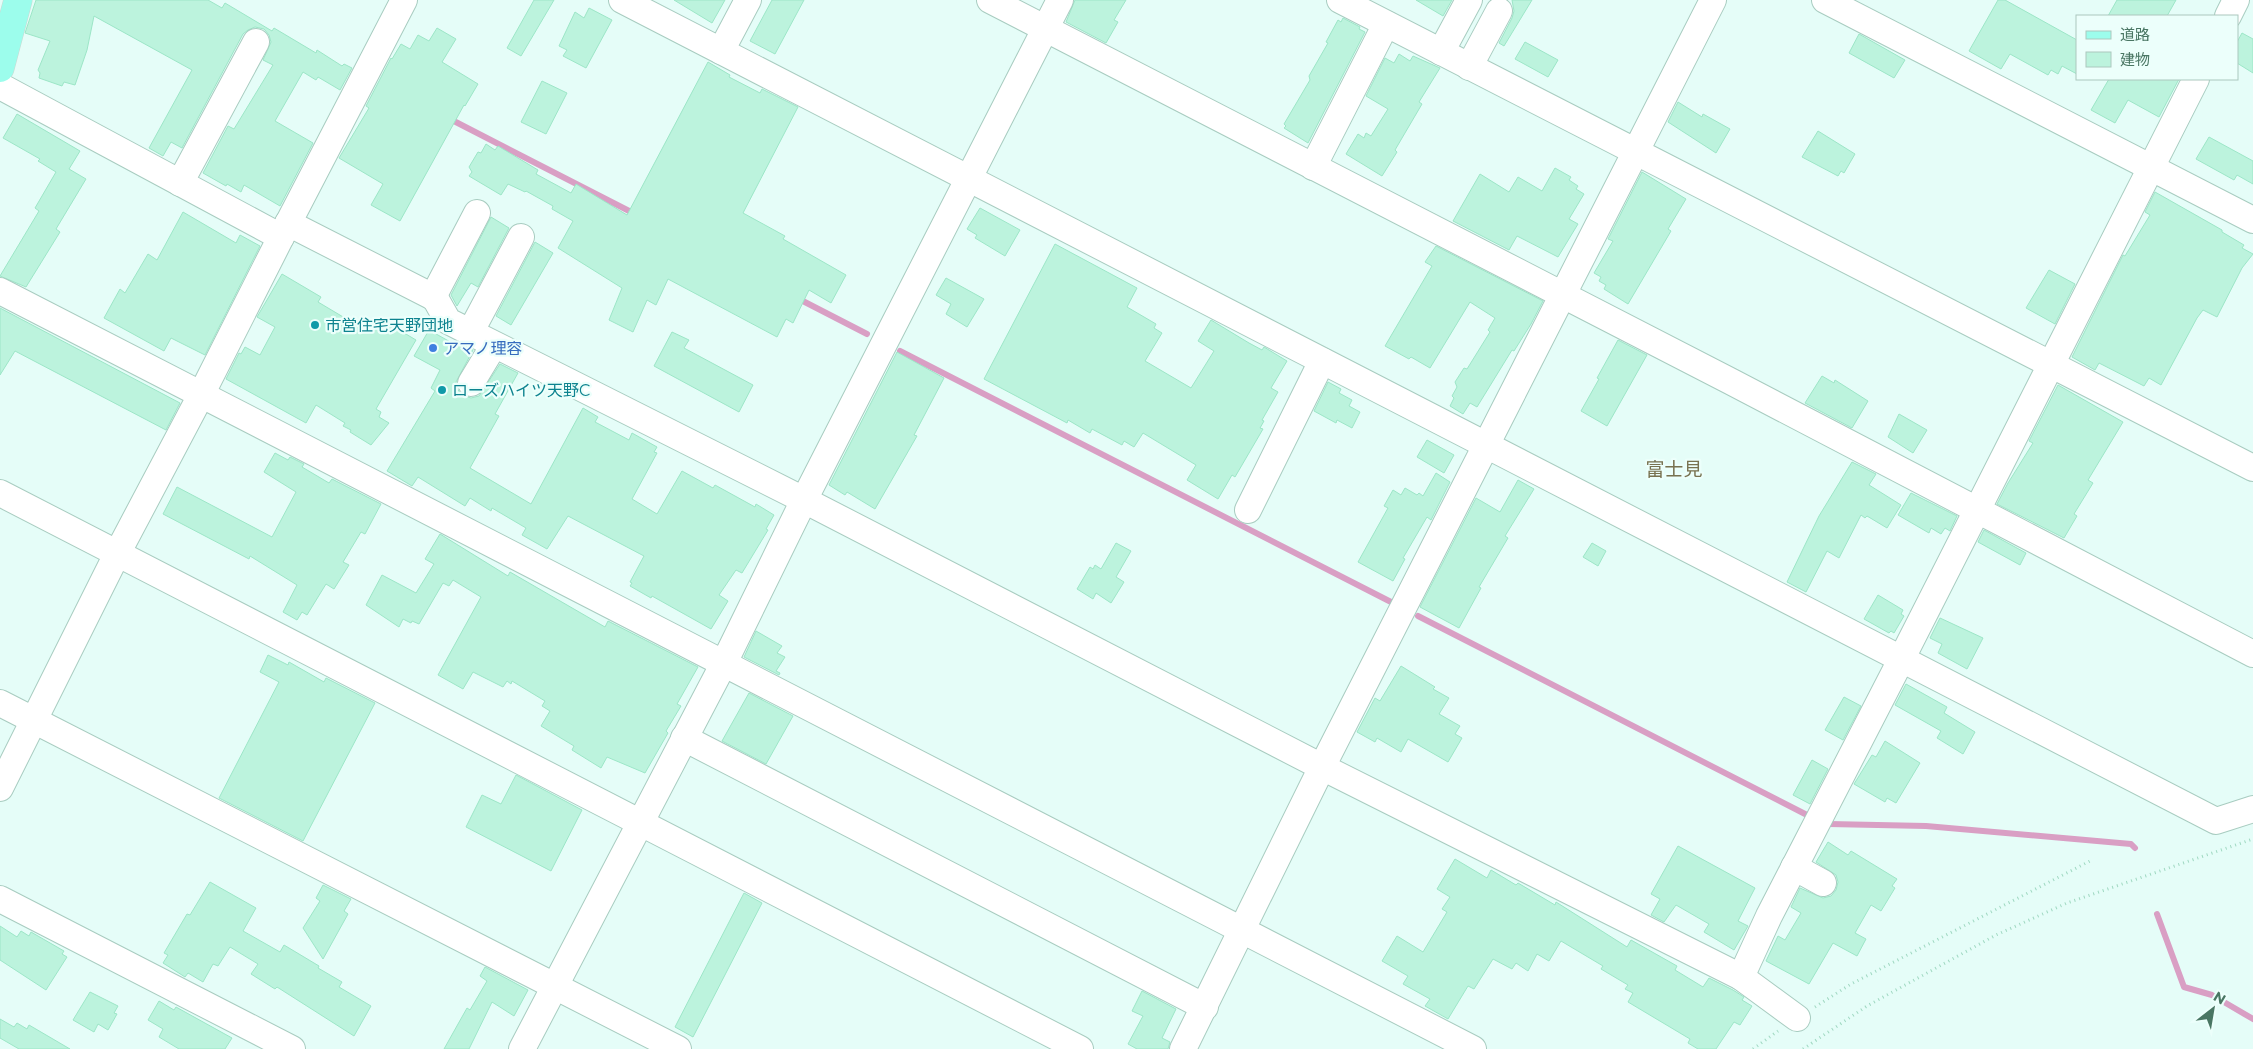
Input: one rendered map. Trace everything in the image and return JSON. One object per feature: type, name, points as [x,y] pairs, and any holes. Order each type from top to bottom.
[{"type":"main road","points":[[0,68],[18,0]]},
{"type":"street","points":[[0,788],[117,554],[404,0]]},
{"type":"street","points":[[624,0],[967,179],[2216,821],[2253,809]]},
{"type":"street","points":[[720,51],[748,0]]},
{"type":"street","points":[[990,0],[2253,654]]},
{"type":"street","points":[[522,1049],[724,663],[804,500],[1060,0]]},
{"type":"street","points":[[1340,0],[2253,468]]},
{"type":"street","points":[[1441,52],[1469,0]]},
{"type":"street","points":[[1183,1049],[1322,767],[1713,0]]},
{"type":"street","points":[[1825,0],[2253,220]]},
{"type":"street","points":[[2228,15],[2236,0]]},
{"type":"street","points":[[1470,67],[1499,11]]},
{"type":"street","points":[[1313,167],[1386,24]]},
{"type":"street","points":[[180,183],[256,42]]},
{"type":"street","points":[[1741,977],[1768,916],[1902,658],[2195,80]]},
{"type":"street","points":[[0,86],[180,183],[435,298],[448,321],[804,500],[1322,767],[1741,977],[1796,1018]]},
{"type":"street","points":[[433,297],[477,213]]},
{"type":"street","points":[[470,332],[521,238]]},
{"type":"street","points":[[0,291],[1473,1049]]},
{"type":"street","points":[[471,384],[494,344]]},
{"type":"street","points":[[1248,510],[1322,361]]},
{"type":"street","points":[[0,493],[1080,1049]]},
{"type":"street","points":[[0,703],[678,1049]]},
{"type":"street","points":[[684,738],[1205,1007]]},
{"type":"street","points":[[1794,867],[1823,884]]},
{"type":"street","points":[[0,899],[292,1049]]},
{"type":"path","points":[[1803,1049],[1867,1006],[1996,934],[2067,903],[2253,839]]},
{"type":"path","points":[[1753,1049],[1796,1018],[1851,984],[2090,861]]},
{"type":"building","points":[[36,0],[208,0],[222,8],[225,3],[272,31],[274,28],[316,53],[317,50],[342,66],[344,64],[352,68],[340,90],[318,77],[316,80],[303,72],[275,121],[313,143],[280,206],[244,185],[241,192],[203,173],[228,126],[234,129],[273,65],[263,60],[271,42],[269,35],[264,29],[255,27],[243,34],[182,148],[171,142],[163,156],[149,148],[192,70],[94,16],[87,50],[75,85],[64,82],[62,86],[39,78],[40,73],[38,70],[50,41],[25,33]]},
{"type":"building","points":[[534,0],[554,0],[521,56],[507,48]]},
{"type":"building","points":[[674,0],[725,0],[712,23]]},
{"type":"building","points":[[772,0],[804,0],[775,54],[750,41]]},
{"type":"building","points":[[1075,0],[1126,0],[1114,20],[1118,22],[1106,43],[1066,22]]},
{"type":"building","points":[[1416,0],[1452,0],[1443,16]]},
{"type":"building","points":[[1512,0],[1532,0],[1504,46],[1499,43],[1512,18],[1514,11]]},
{"type":"building","points":[[1998,0],[2005,0],[2076,39],[2076,73],[2062,66],[2058,74],[2051,70],[2048,75],[2010,54],[2001,69],[1969,51]]},
{"type":"building","points":[[2117,0],[2176,0],[2168,15],[2109,15]]},
{"type":"building","points":[[589,8],[612,20],[586,68],[563,56],[567,50],[559,46],[575,12],[584,18]]},
{"type":"building","points":[[1343,18],[1360,27],[1359,29],[1365,32],[1308,143],[1284,128],[1286,126],[1284,124],[1310,80],[1309,76],[1328,43],[1326,42],[1338,20],[1341,22]]},
{"type":"building","points":[[437,28],[456,39],[442,62],[478,84],[464,105],[400,221],[371,205],[383,184],[339,158],[369,108],[366,106],[391,58],[401,44],[410,49],[418,35],[429,41]]},
{"type":"building","points":[[2242,33],[2253,39],[2253,73],[2238,64],[2238,40]]},
{"type":"building","points":[[1859,34],[1905,60],[1894,78],[1849,53]]},
{"type":"building","points":[[1525,42],[1558,60],[1548,77],[1515,59]]},
{"type":"building","points":[[1399,54],[1410,61],[1413,56],[1440,68],[1419,102],[1422,104],[1382,176],[1346,154],[1358,134],[1364,138],[1366,133],[1371,136],[1388,109],[1366,96],[1385,58],[1394,63]]},
{"type":"building","points":[[708,62],[730,75],[729,77],[760,93],[762,89],[798,107],[743,213],[785,236],[783,239],[846,275],[831,303],[809,290],[793,323],[786,319],[777,337],[668,279],[656,305],[647,300],[633,332],[609,320],[622,288],[558,248],[573,221],[552,209],[553,206],[526,191],[508,184],[501,195],[469,176],[472,172],[469,167],[478,152],[481,153],[486,144],[495,150],[498,146],[538,170],[536,174],[571,193],[576,184],[627,215]]},
{"type":"building","points":[[2108,80],[2178,80],[2159,117],[2128,100],[2115,123],[2091,110]]},
{"type":"building","points":[[542,81],[567,93],[546,134],[521,122]]},
{"type":"building","points":[[1678,102],[1702,117],[1703,114],[1730,129],[1716,153],[1668,122]]},
{"type":"building","points":[[17,114],[80,151],[69,169],[86,179],[56,229],[60,232],[26,287],[0,276],[39,211],[35,208],[56,172],[38,161],[40,159],[3,138]]},
{"type":"building","points":[[1818,131],[1855,154],[1844,173],[1841,171],[1838,176],[1802,157]]},
{"type":"building","points":[[2209,137],[2253,161],[2253,184],[2237,175],[2234,180],[2196,159]]},
{"type":"building","points":[[1555,168],[1571,177],[1569,180],[1578,186],[1576,189],[1584,194],[1569,219],[1578,224],[1558,257],[1517,236],[1509,250],[1453,221],[1480,174],[1509,192],[1518,177],[1542,191]]},
{"type":"building","points":[[1642,172],[1686,199],[1668,229],[1671,231],[1628,304],[1604,289],[1606,285],[1599,281],[1601,277],[1594,273],[1613,241],[1608,239]]},
{"type":"building","points":[[2155,192],[2222,230],[2222,232],[2244,245],[2242,248],[2253,254],[2242,268],[2217,317],[2203,310],[2197,318],[2161,385],[2149,378],[2144,386],[2099,363],[2095,370],[2072,357],[2123,255],[2125,256],[2150,215],[2145,212]]},
{"type":"building","points":[[980,208],[1020,230],[1005,256],[975,238],[977,235],[967,229]]},
{"type":"building","points":[[183,212],[236,243],[240,235],[260,246],[205,355],[171,338],[164,351],[104,318],[120,289],[125,293],[148,254],[157,260]]},
{"type":"building","points":[[491,217],[509,228],[478,287],[471,283],[457,306],[451,295]]},
{"type":"building","points":[[535,242],[553,253],[511,325],[496,316]]},
{"type":"building","points":[[1055,244],[1137,288],[1127,307],[1156,324],[1154,328],[1162,333],[1145,361],[1191,388],[1214,351],[1198,341],[1211,320],[1249,343],[1262,350],[1264,347],[1287,361],[1271,388],[1278,392],[1262,420],[1264,421],[1260,428],[1263,429],[1235,477],[1232,475],[1218,499],[1187,480],[1196,465],[1143,433],[1134,447],[1124,441],[1122,445],[1092,429],[1090,433],[1068,420],[1067,423],[984,379]]},
{"type":"building","points":[[1436,246],[1543,301],[1531,324],[1514,351],[1512,350],[1477,407],[1470,403],[1463,414],[1450,406],[1454,398],[1452,396],[1457,387],[1455,382],[1464,368],[1467,369],[1490,332],[1488,330],[1495,318],[1470,302],[1430,368],[1411,357],[1409,359],[1385,346],[1432,266],[1425,262]]},
{"type":"building","points":[[2049,270],[2075,284],[2055,324],[2026,308]]},
{"type":"building","points":[[282,274],[321,297],[318,302],[370,333],[379,318],[416,340],[376,409],[381,412],[379,417],[389,423],[371,445],[350,432],[351,430],[343,426],[345,423],[316,405],[306,423],[226,379],[239,353],[241,354],[245,347],[260,355],[275,327],[257,317]]},
{"type":"building","points":[[946,278],[984,299],[967,327],[946,314],[951,304],[936,295]]},
{"type":"building","points":[[0,308],[180,403],[166,430],[15,351],[0,375]]},
{"type":"building","points":[[429,330],[454,344],[456,342],[473,350],[456,382],[458,390],[464,396],[471,398],[479,396],[500,364],[518,373],[495,414],[499,416],[470,468],[531,504],[583,408],[598,417],[595,422],[629,440],[632,433],[657,447],[654,452],[657,453],[632,499],[657,514],[682,471],[713,488],[715,485],[755,507],[756,504],[774,515],[766,529],[768,530],[742,573],[736,570],[719,595],[728,601],[711,629],[630,586],[632,583],[630,582],[644,556],[568,516],[547,549],[522,535],[526,528],[492,508],[491,511],[470,498],[465,506],[418,477],[412,486],[387,471],[435,391],[431,388],[440,370],[414,356]]},
{"type":"building","points":[[672,332],[689,340],[684,348],[753,385],[739,412],[654,366]]},
{"type":"building","points":[[1618,340],[1647,355],[1607,426],[1581,411]]},
{"type":"building","points":[[897,352],[944,378],[914,435],[917,436],[875,509],[847,492],[845,495],[829,485]]},
{"type":"building","points":[[1822,376],[1834,383],[1835,380],[1868,401],[1852,428],[1805,403]]},
{"type":"building","points":[[1328,382],[1341,389],[1339,393],[1352,400],[1349,406],[1360,412],[1352,428],[1337,420],[1336,423],[1314,411]]},
{"type":"building","points":[[2058,385],[2123,422],[2088,480],[2093,483],[2074,514],[2077,516],[2064,538],[1997,504],[2033,443],[2029,441]]},
{"type":"building","points":[[1899,414],[1927,430],[1913,453],[1888,437]]},
{"type":"building","points":[[1427,440],[1454,455],[1444,473],[1417,457]]},
{"type":"building","points":[[275,453],[288,460],[290,457],[304,464],[302,467],[329,483],[332,479],[381,504],[365,534],[361,532],[343,562],[349,565],[334,589],[326,584],[307,615],[302,612],[297,620],[283,612],[297,585],[250,556],[249,559],[163,514],[177,487],[272,537],[296,492],[264,472]]},
{"type":"building","points":[[1852,462],[1876,474],[1869,485],[1901,505],[1887,528],[1867,516],[1865,518],[1861,515],[1839,558],[1827,551],[1806,592],[1787,582],[1819,516]]},
{"type":"building","points":[[1436,473],[1450,482],[1431,520],[1427,517],[1403,558],[1405,559],[1393,581],[1358,562],[1388,508],[1384,506],[1393,490],[1401,495],[1405,488],[1417,495],[1419,493],[1423,496]]},
{"type":"building","points":[[1518,480],[1534,489],[1505,536],[1508,538],[1479,587],[1481,588],[1459,628],[1420,607],[1476,498],[1500,512]]},
{"type":"building","points":[[1911,493],[1957,516],[1950,531],[1945,528],[1941,534],[1931,528],[1929,533],[1898,515]]},
{"type":"building","points":[[1984,530],[2026,553],[2020,565],[1978,542]]},
{"type":"building","points":[[440,534],[508,576],[510,572],[605,627],[608,621],[698,667],[677,704],[681,706],[666,731],[668,733],[645,773],[607,757],[601,768],[572,750],[574,746],[541,726],[550,711],[542,706],[545,701],[512,681],[511,684],[507,681],[503,687],[473,672],[463,689],[438,675],[481,597],[453,580],[449,586],[443,583],[419,624],[403,619],[399,627],[366,605],[382,575],[416,593],[434,564],[425,559]]},
{"type":"building","points":[[1116,543],[1131,551],[1116,577],[1124,582],[1111,603],[1096,593],[1093,599],[1077,589],[1090,567],[1093,569],[1095,565],[1101,569]]},
{"type":"building","points":[[1592,543],[1606,551],[1598,566],[1583,557]]},
{"type":"building","points":[[1878,595],[1903,610],[1901,614],[1904,616],[1894,633],[1891,631],[1889,633],[1864,619]]},
{"type":"building","points":[[1940,618],[1983,638],[1967,669],[1938,653],[1942,644],[1930,638]]},
{"type":"building","points":[[756,631],[782,646],[777,653],[785,657],[776,671],[780,673],[779,675],[744,657]]},
{"type":"building","points":[[268,655],[288,665],[289,662],[324,682],[326,678],[375,703],[303,841],[219,798],[279,682],[260,672]]},
{"type":"building","points":[[1401,666],[1449,698],[1439,714],[1460,726],[1455,734],[1462,738],[1448,762],[1408,739],[1401,752],[1377,738],[1375,742],[1357,732],[1375,698],[1380,701]]},
{"type":"building","points":[[1906,684],[1947,707],[1944,713],[1975,732],[1963,754],[1937,738],[1941,731],[1895,705]]},
{"type":"building","points":[[749,693],[793,716],[766,764],[722,741]]},
{"type":"building","points":[[1844,697],[1861,706],[1843,740],[1825,730]]},
{"type":"building","points":[[1885,741],[1920,763],[1896,803],[1887,798],[1885,802],[1854,784],[1872,755],[1876,757]]},
{"type":"building","points":[[1812,760],[1828,769],[1810,804],[1793,795]]},
{"type":"building","points":[[516,775],[582,810],[551,871],[466,827],[482,795],[501,804]]},
{"type":"building","points":[[1828,842],[1848,855],[1851,851],[1897,879],[1892,886],[1895,888],[1881,911],[1871,905],[1855,933],[1866,939],[1857,956],[1833,943],[1809,984],[1766,961],[1778,936],[1785,940],[1801,913],[1791,907],[1800,888],[1823,898],[1831,896],[1836,890],[1838,882],[1836,875],[1816,862]]},
{"type":"building","points":[[1678,846],[1755,888],[1738,921],[1748,926],[1734,950],[1704,932],[1709,924],[1676,905],[1664,922],[1651,915],[1660,899],[1651,894]]},
{"type":"building","points":[[1455,859],[1487,878],[1491,870],[1516,885],[1518,883],[1555,905],[1556,902],[1627,947],[1631,940],[1677,966],[1675,970],[1703,987],[1709,978],[1744,997],[1742,1000],[1752,1006],[1740,1025],[1734,1022],[1716,1049],[1698,1049],[1688,1043],[1690,1039],[1628,1002],[1633,993],[1625,989],[1628,985],[1601,969],[1603,966],[1561,941],[1549,961],[1537,954],[1528,971],[1516,963],[1512,969],[1493,959],[1474,989],[1468,986],[1448,1019],[1425,1006],[1430,999],[1403,984],[1408,976],[1382,961],[1397,936],[1423,952],[1447,912],[1442,909],[1450,897],[1437,889]]},
{"type":"building","points":[[210,882],[256,908],[243,931],[280,952],[284,945],[342,982],[339,987],[371,1006],[354,1036],[277,987],[275,989],[251,974],[258,964],[230,947],[218,966],[213,964],[203,982],[188,973],[185,977],[163,963],[168,955],[164,953],[187,914],[190,915]]},
{"type":"building","points":[[323,885],[351,899],[344,911],[348,914],[323,959],[303,928],[320,901],[316,898]]},
{"type":"building","points":[[744,893],[762,903],[693,1037],[675,1027]]},
{"type":"building","points":[[0,926],[17,937],[21,931],[29,936],[31,932],[64,951],[62,954],[67,957],[46,990],[0,960]]},
{"type":"building","points":[[485,967],[528,990],[514,1016],[492,1002],[469,1049],[444,1049],[467,1008],[470,1010],[487,981],[480,976]]},
{"type":"building","points":[[1142,991],[1176,1009],[1162,1038],[1170,1042],[1168,1049],[1137,1049],[1128,1044],[1143,1016],[1132,1011]]},
{"type":"building","points":[[90,992],[118,1006],[114,1013],[117,1014],[108,1030],[98,1024],[94,1032],[73,1020]]},
{"type":"building","points":[[159,1001],[174,1010],[176,1007],[232,1038],[225,1049],[179,1049],[159,1037],[163,1029],[148,1020]]},
{"type":"building","points":[[0,1019],[14,1027],[17,1023],[27,1029],[29,1025],[70,1049],[19,1049],[0,1038]]},
{"type":"waterway","points":[[448,118],[635,214]]},
{"type":"waterway","points":[[797,298],[867,334]]},
{"type":"waterway","points":[[900,351],[1393,603]]},
{"type":"waterway","points":[[1418,616],[1809,816]]},
{"type":"waterway","points":[[1829,824],[1926,826],[2131,844],[2135,848]]},
{"type":"waterway","points":[[2157,914],[2184,987],[2212,995],[2253,1019]]},
{"type":"place","name":"市営住宅天野団地","points":[[315,325]]},
{"type":"place","name":"アマノ理容","points":[[433,348]]},
{"type":"place","name":"ローズハイツ天野C","points":[[442,390]]},
{"type":"district","name":"富士見","points":[[1674,469]]}]
